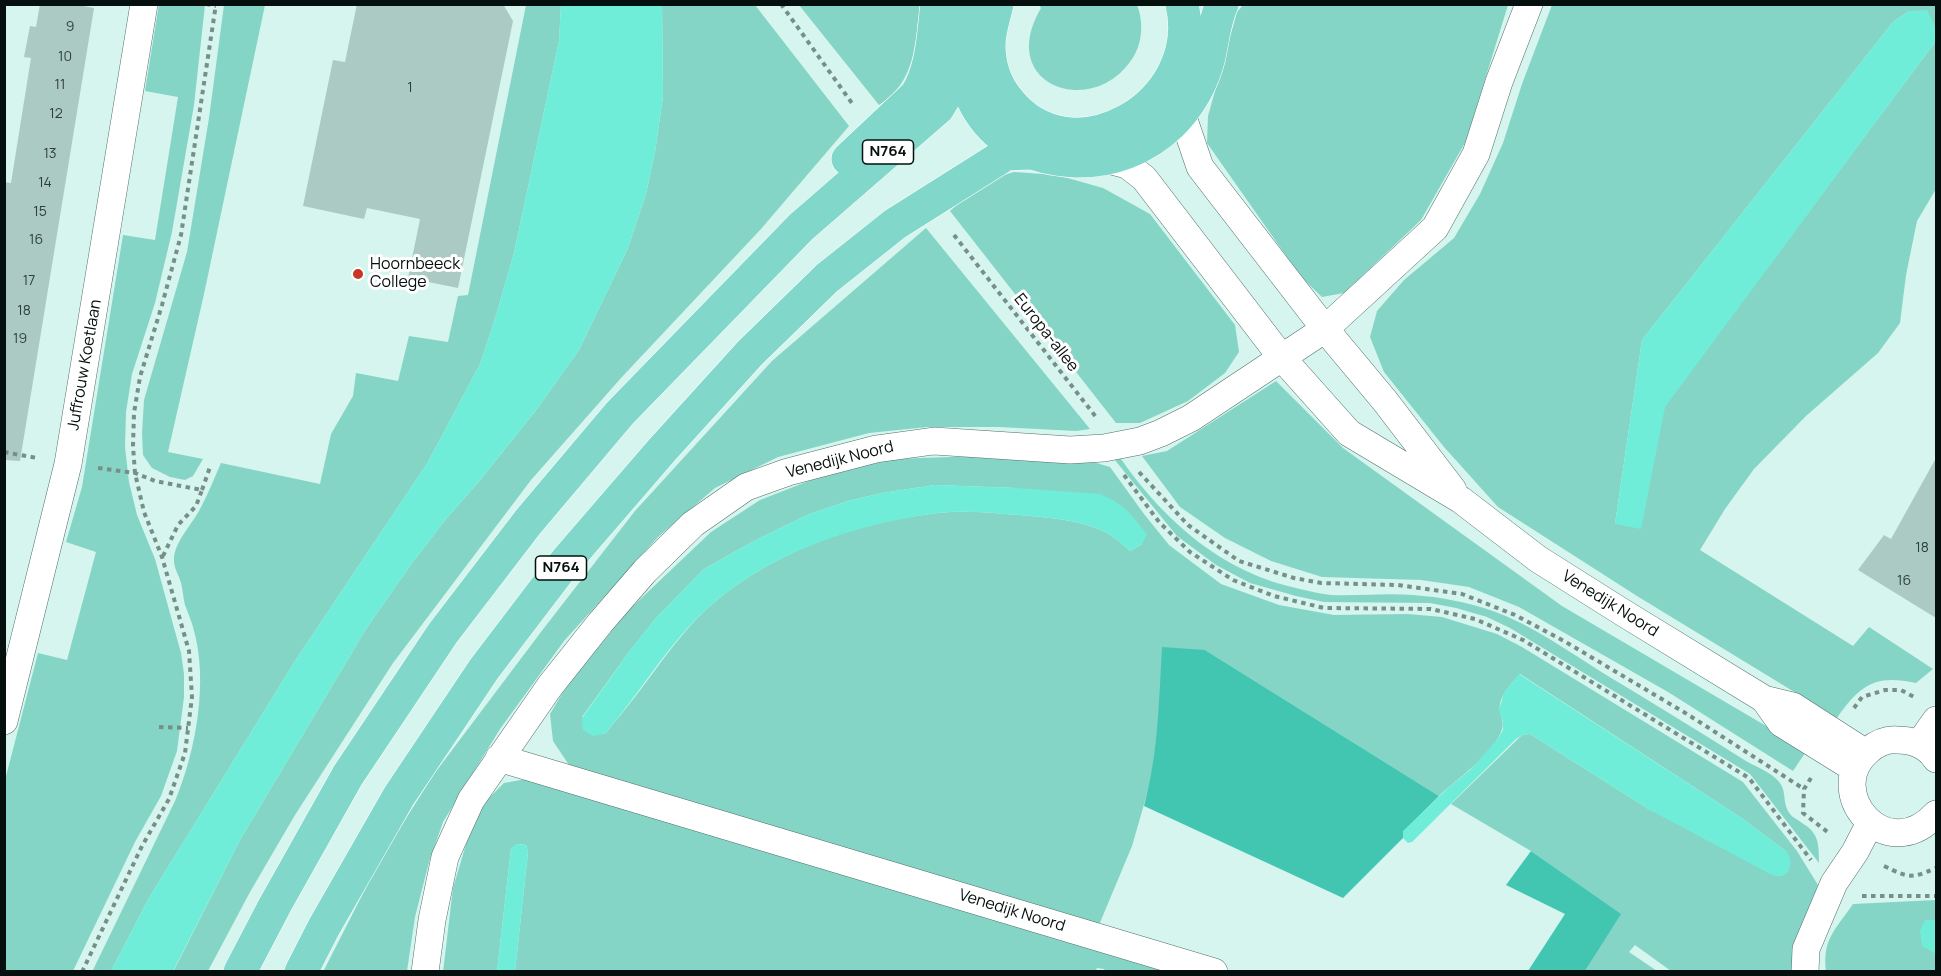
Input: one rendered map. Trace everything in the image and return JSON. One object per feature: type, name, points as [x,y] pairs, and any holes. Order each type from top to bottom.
[{"type":"main road","points":[[801,227],[850,156],[916,95],[921,87],[928,70],[937,4]]},
{"type":"main road","name":"N764","points":[[968,4],[961,51],[970,94],[985,121],[995,131],[1012,144],[1030,153]]},
{"type":"main road","name":"N764","points":[[997,4],[991,27],[990,62],[1003,94],[1013,107],[1027,118],[1048,130],[1068,134],[1108,129],[1127,122],[1159,96],[1171,80],[1192,18]]},
{"type":"main road","name":"N764","points":[[1192,18],[1215,20],[1222,4]]},
{"type":"main road","name":"N764","points":[[301,972],[399,796],[484,669],[567,560],[750,353],[827,278],[895,224],[1006,154],[1030,153],[1067,160],[1104,159],[1148,142],[1172,123],[1194,95],[1203,77],[1209,58],[1192,18]]},
{"type":"main road","name":"N764","points":[[240,972],[348,775],[443,633],[528,522],[620,413],[801,227],[938,108],[963,66]]},
{"type":"main road","points":[[1171,80],[1181,111]]},
{"type":"main road","name":"N764","points":[[895,224],[949,168],[995,131],[1027,118]]},
{"type":"street","name":"Juffrouw Koetlaan","points":[[4,721],[68,464],[144,4]]},
{"type":"street","points":[[1325,329],[1435,228],[1476,154],[1499,82],[1529,4]]},
{"type":"street","name":"Venedijk Noord","points":[[1181,111],[1200,167],[1461,500]]},
{"type":"street","name":"Venedijk Noord","points":[[1104,159],[1127,165],[1144,178],[1281,358],[1349,433],[1461,500],[1538,559],[1764,699],[1793,706],[1861,761]]},
{"type":"street","name":"Venedijk Noord","points":[[425,972],[432,920],[445,857],[471,800],[550,686],[600,623],[645,571],[693,524],[746,487],[788,472],[876,449],[934,441],[1070,450],[1111,447],[1150,437],[1191,418],[1325,329]]},
{"type":"street","points":[[1936,720],[1928,751],[1906,740],[1891,740],[1878,744],[1861,761],[1852,784],[1854,798],[1860,812],[1870,823],[1894,833],[1919,829],[1936,814]]},
{"type":"street","name":"Venedijk Noord","points":[[499,758],[1214,972]]},
{"type":"street","points":[[1805,972],[1806,949],[1834,883],[1855,852],[1870,823]]},
{"type":"path","points":[[82,972],[142,846],[169,799],[185,753],[192,697],[189,651],[162,557],[144,512],[135,473],[133,446],[134,413],[140,376],[182,235],[216,5],[206,4]]},
{"type":"path","points":[[781,4],[858,111]]},
{"type":"path","name":"Europa-allee","points":[[954,235],[1111,447]]},
{"type":"path","points":[[1111,447],[1132,465],[1188,525],[1239,561],[1294,578],[1321,583],[1398,585],[1462,594],[1515,615],[1687,714],[1804,789]]},
{"type":"path","points":[[1111,447],[1159,522],[1190,552],[1233,580],[1274,596],[1324,608],[1431,609],[1475,619],[1523,640],[1749,778],[1823,876],[1834,883],[1854,894],[1867,897],[1936,896]]},
{"type":"path","points":[[68,464],[135,473],[155,481],[202,490]]},
{"type":"path","points":[[162,557],[178,525],[196,506],[210,467]]},
{"type":"path","points":[[159,727],[188,728]]},
{"type":"shaded area","points":[[159,4],[205,5],[194,105],[172,232],[155,303],[132,374],[126,412],[125,447],[129,482],[137,515],[155,559],[181,653],[184,697],[177,751],[161,796],[135,842],[73,971],[5,971],[5,780],[38,653],[67,660],[96,552],[66,542],[82,487],[123,235],[155,240],[178,97],[145,91]]},
{"type":"shaded area","points":[[224,5],[265,5],[168,452],[203,459],[193,476],[185,480],[170,477],[152,468],[143,455],[144,400],[187,252],[209,118]]},
{"type":"shaded area","points":[[526,5],[561,5],[559,41],[514,253],[481,362],[428,462],[295,661],[149,898],[111,971],[92,972],[175,801],[194,738],[198,715],[200,670],[193,627],[174,564],[177,548],[200,509],[221,463],[320,484],[331,434],[353,396],[356,373],[398,381],[409,336],[448,342],[458,296],[468,295]]},
{"type":"shaded area","points":[[561,5],[662,5],[663,96],[646,194],[628,248],[579,350],[537,409],[412,563],[366,629],[240,840],[173,971],[111,971],[149,898],[295,661],[428,462],[481,362],[514,253],[559,41]]},
{"type":"shaded area","points":[[662,5],[755,5],[849,126],[761,229],[621,378],[531,480],[393,663],[295,815],[208,971],[173,972],[240,840],[366,629],[412,563],[537,409],[579,350],[628,248],[646,194],[663,96]]},
{"type":"shaded area","points":[[799,5],[920,5],[912,61],[900,85],[891,96],[879,105]]},
{"type":"shaded area","points":[[1039,5],[1137,5],[1141,30],[1140,42],[1135,54],[1118,75],[1098,86],[1077,90],[1056,86],[1040,75],[1031,58],[1030,36],[1041,8]]},
{"type":"shaded area","points":[[1243,5],[1508,5],[1466,141],[1421,220],[1344,293],[1322,297],[1301,277],[1207,143],[1208,116],[1237,12]]},
{"type":"shaded area","points":[[1552,5],[1936,5],[1936,189],[1917,221],[1906,275],[1900,323],[1878,353],[1806,416],[1754,469],[1725,509],[1700,550],[1853,646],[1869,627],[1933,669],[1916,683],[1879,681],[1853,697],[1837,718],[1637,596],[1498,507],[1444,447],[1384,372],[1370,337],[1377,311],[1404,280],[1454,238],[1480,194],[1503,143],[1522,84]],"holes":[[[1909,11],[1935,42],[1664,407],[1615,524],[1642,340],[1893,22]]]},
{"type":"shaded area","points":[[1927,10],[1935,27],[1935,42],[1665,407],[1641,529],[1615,524],[1642,340],[1893,22],[1909,11]]},
{"type":"shaded area","points":[[1014,172],[1057,175],[1103,188],[1150,214],[1235,325],[1239,352],[1225,373],[1188,401],[1140,423],[1116,423],[950,211],[983,181]]},
{"type":"shaded area","points":[[926,228],[1090,429],[1076,431],[999,427],[927,427],[869,433],[778,457],[715,488],[658,537],[564,641],[500,729],[443,822],[429,862],[415,917],[407,971],[323,972],[381,858],[434,774],[635,511],[772,361]]},
{"type":"shaded area","points":[[1276,381],[1343,448],[1562,606],[1807,750],[1793,771],[1668,692],[1519,607],[1469,587],[1421,580],[1322,577],[1271,561],[1225,538],[1180,507],[1142,456],[1167,451]]},
{"type":"shaded area","points":[[977,456],[1090,461],[1110,467],[1169,545],[1221,584],[1279,605],[1334,615],[1408,614],[1442,617],[1497,634],[1522,647],[1743,782],[1797,851],[1818,885],[1799,936],[1793,971],[1671,971],[1635,945],[1629,952],[1657,971],[1585,971],[1620,914],[1531,851],[1451,804],[1522,735],[1530,734],[1650,810],[1787,852],[1743,819],[1520,674],[1506,690],[1501,700],[1503,726],[1496,741],[1482,758],[1439,796],[1205,650],[1158,725],[1151,780],[1132,846],[1099,925],[571,768],[553,741],[550,714],[569,682],[632,607],[711,532],[760,500],[824,475],[894,459]],"holes":[[[935,485],[1016,488],[1142,544],[1130,551],[1118,540],[1085,524],[1052,518],[979,512],[948,512],[908,517],[846,532],[787,555],[759,570],[709,607],[680,638],[605,734],[582,717],[656,618],[704,569],[754,541],[807,515],[848,501],[882,493]]]},
{"type":"shaded area","points":[[1114,459],[1121,459],[1157,504],[1198,542],[1246,571],[1272,581],[1327,595],[1403,594],[1453,600],[1493,611],[1536,631],[1773,776],[1781,784],[1789,813],[1815,835],[1819,863],[1750,774],[1510,628],[1487,617],[1430,603],[1324,602],[1250,583],[1216,565],[1177,536]]},
{"type":"shaded area","points":[[935,485],[1100,494],[1126,509],[1147,534],[1142,544],[1130,551],[1108,534],[1075,522],[1020,515],[948,512],[877,524],[816,543],[759,571],[709,607],[681,636],[605,734],[593,736],[583,730],[582,718],[629,652],[656,618],[704,569],[807,515],[848,501],[882,493]]},
{"type":"shaded area","points":[[1162,647],[1205,650],[1439,796],[1404,831],[1403,838],[1343,898],[1144,806],[1155,747]]},
{"type":"shaded area","points":[[1519,674],[1743,819],[1787,852],[1790,857],[1788,872],[1782,876],[1774,876],[1650,810],[1530,734],[1516,739],[1412,842],[1408,843],[1403,838],[1403,831],[1470,770],[1497,740],[1503,730],[1499,710],[1504,693]]},
{"type":"shaded area","points":[[526,779],[657,816],[1164,971],[1105,971],[1097,968],[1095,972],[515,971],[528,852],[526,845],[517,844],[511,849],[497,971],[443,972],[453,888],[467,841],[484,803],[504,783]]},
{"type":"shaded area","points":[[516,844],[526,845],[528,852],[515,971],[497,971],[511,849]]},
{"type":"shaded area","points":[[1531,851],[1621,914],[1585,971],[1528,971],[1565,914],[1506,885]]},
{"type":"shaded area","points":[[1936,900],[1936,920],[1926,920],[1936,954],[1936,971],[1826,971],[1828,942],[1853,904]]},
{"type":"shaded area","points":[[1925,920],[1936,920],[1936,954],[1922,946],[1920,931]]},
{"type":"building","points":[[40,4],[73,4],[94,8],[20,461],[4,460],[4,182],[11,183],[31,58],[24,57],[30,26],[36,27]]},
{"type":"building","points":[[357,4],[503,4],[513,21],[458,288],[408,278],[420,219],[367,208],[364,219],[303,206],[333,60],[345,62]]},
{"type":"building","points":[[1936,458],[1936,618],[1858,570],[1884,535],[1891,539]]},
{"type":"place","name":"Hoornbeeck College","points":[[358,274]]}]
